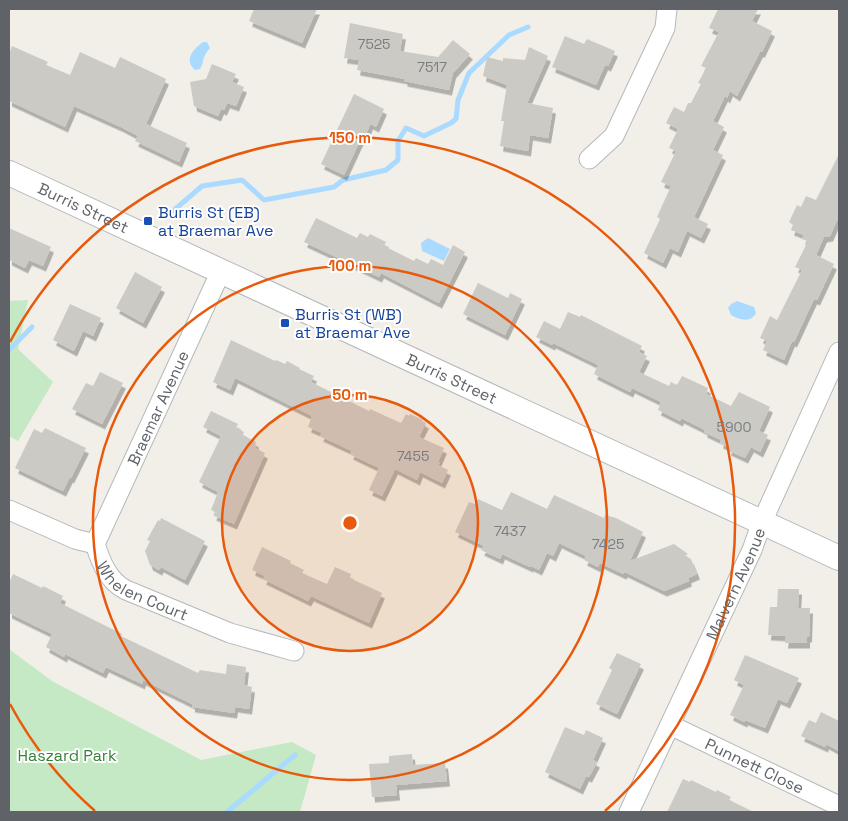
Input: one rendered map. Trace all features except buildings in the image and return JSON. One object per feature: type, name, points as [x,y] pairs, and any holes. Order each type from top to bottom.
[{"type":"street","points":[[589,158],[614,136],[665,28],[667,9]]},
{"type":"street","name":"Burris Street","points":[[9,173],[839,558]]},
{"type":"street","name":"Braemar Avenue","points":[[95,544],[221,271]]},
{"type":"street","name":"Malvern Avenue","points":[[629,812],[752,550],[762,522],[839,352]]},
{"type":"street","name":"Whelen Court","points":[[9,510],[75,539],[95,544],[112,581],[126,590],[214,628],[294,650]]},
{"type":"street","name":"Punnett Close","points":[[670,725],[839,806]]},
{"type":"green space","points":[[28,300],[18,349],[53,382],[18,441],[9,436],[9,301]]},
{"type":"green space","name":"Haszard Park","points":[[9,649],[52,681],[201,760],[292,742],[316,755],[300,812],[9,812]]},
{"type":"water","points":[[203,42],[207,42],[210,48],[205,54],[200,69],[195,70],[190,62],[190,58],[193,51]]},
{"type":"water","points":[[428,238],[450,249],[444,261],[422,251],[421,243]]},
{"type":"water","points":[[737,301],[754,307],[756,313],[754,316],[745,320],[731,315],[728,308]]},
{"type":"waterway","points":[[166,217],[202,186],[242,180],[264,200],[334,187],[343,180],[386,170],[398,160],[398,141],[406,128],[424,136],[456,119],[458,100],[469,73],[509,35],[528,27]]},
{"type":"waterway","points":[[9,350],[32,327]]},
{"type":"waterway","points":[[227,812],[295,755]]},
{"type":"place","name":"Burris St (EB) at Braemar Ave","points":[[148,221]]},
{"type":"place","name":"Burris St (WB) at Braemar Ave","points":[[285,323]]}]
